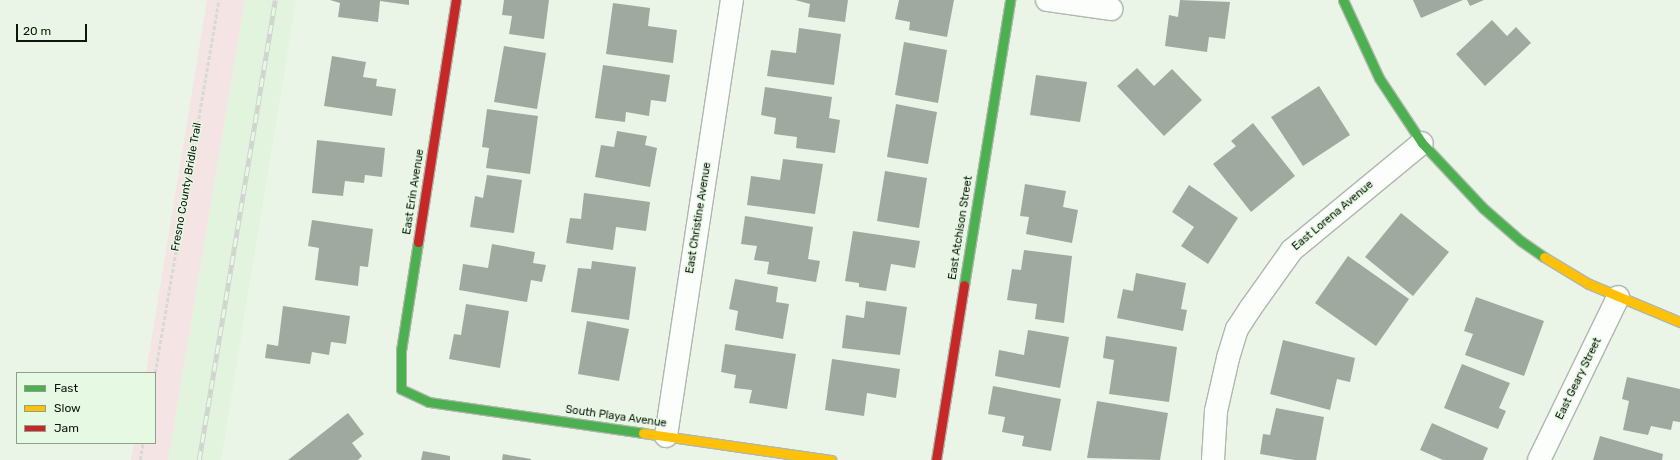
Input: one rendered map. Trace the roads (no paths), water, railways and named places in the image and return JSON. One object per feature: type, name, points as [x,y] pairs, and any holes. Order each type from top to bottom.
[{"type":"street","name":"East Erin Avenue","points":[[402,389],[401,351],[456,0]]},
{"type":"street","name":"East Christine Avenue","points":[[666,436],[732,0]]},
{"type":"street","name":"East Atchison Street","points":[[936,460],[1010,0]]},
{"type":"street","points":[[1047,0],[1111,9]]},
{"type":"street","points":[[1343,0],[1379,78],[1422,143],[1483,208],[1521,241],[1556,265],[1618,297],[1680,322]]},
{"type":"street","name":"East Lorena Avenue","points":[[1213,460],[1216,411],[1228,358],[1237,330],[1250,309],[1292,250],[1422,143]]},
{"type":"street","name":"East Geary Street","points":[[1539,460],[1618,297]]},
{"type":"street","name":"South Playa Avenue","points":[[402,389],[429,402],[831,460]]},
{"type":"railway","points":[[199,460],[275,0]]}]
